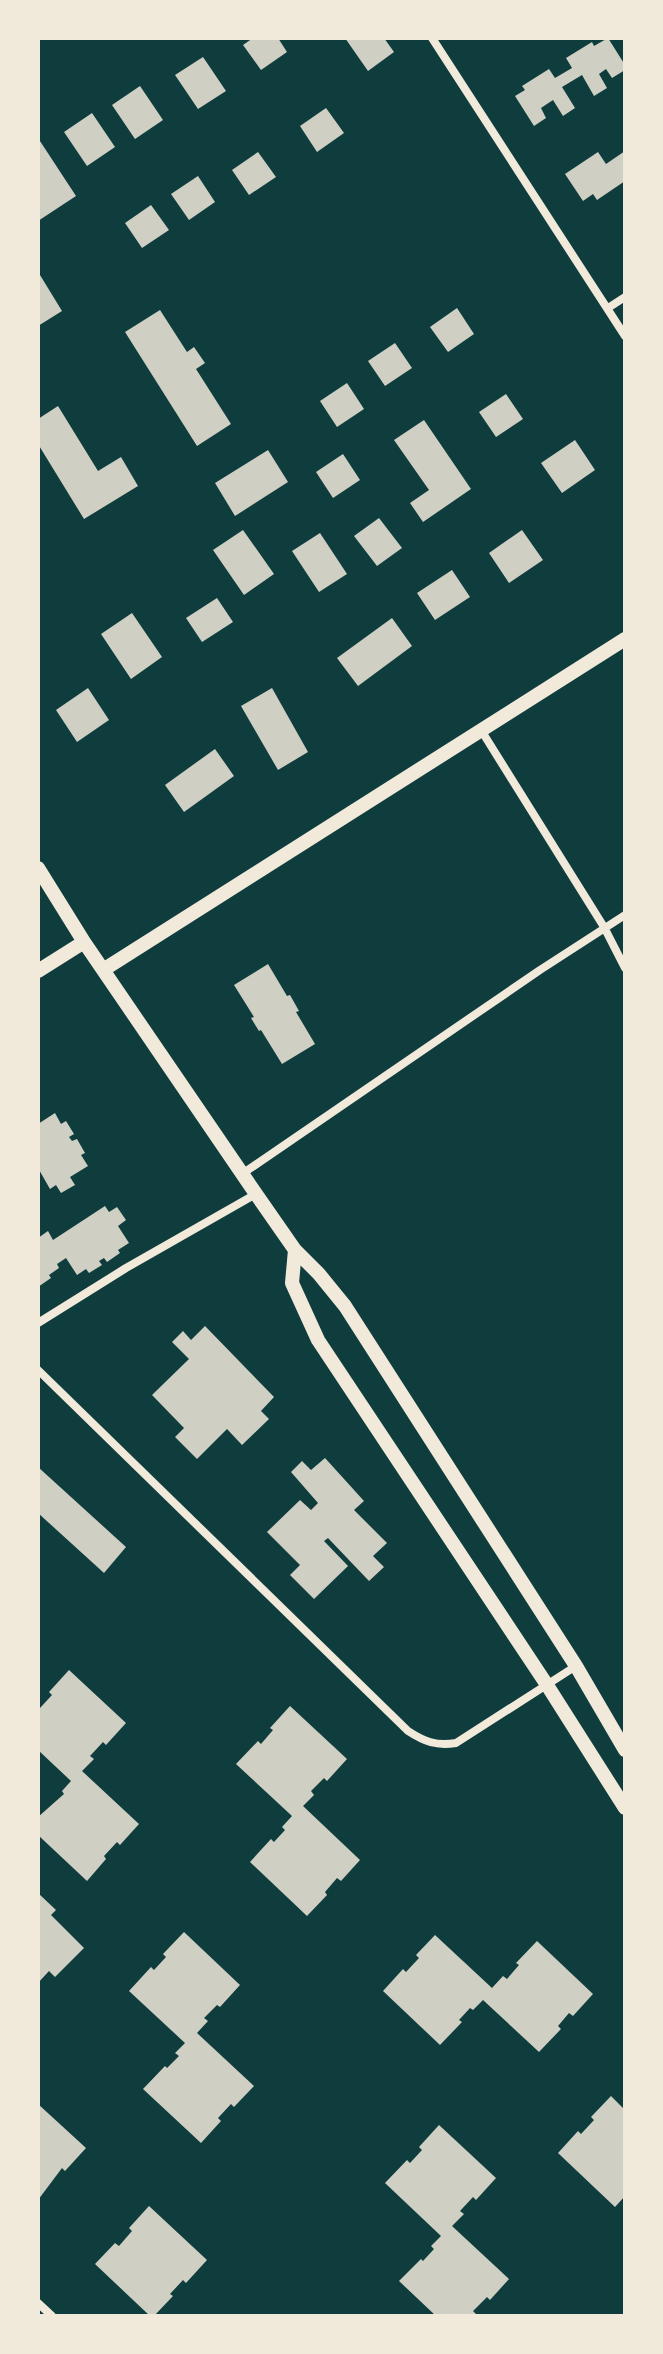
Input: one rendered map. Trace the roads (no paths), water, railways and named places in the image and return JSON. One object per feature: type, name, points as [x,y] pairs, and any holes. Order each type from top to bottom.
[{"type":"street","points":[[432,38],[625,336]]},
{"type":"street","points":[[608,308],[625,297]]},
{"type":"street","points":[[103,970],[625,639]]},
{"type":"street","points":[[481,730],[604,927],[625,968]]},
{"type":"street","points":[[38,868],[84,942],[295,1250],[345,1306],[576,1666],[625,1750]]},
{"type":"street","points":[[242,1174],[625,915]]},
{"type":"street","points":[[38,971],[84,942]]},
{"type":"street","points":[[38,1323],[126,1268],[256,1194]]},
{"type":"street","points":[[295,1250],[292,1283],[318,1340],[625,1808]]},
{"type":"street","points":[[38,1370],[408,1731],[425,1742],[440,1745],[456,1743],[576,1666]]},
{"type":"street","points":[[38,2303],[52,2316]]}]
